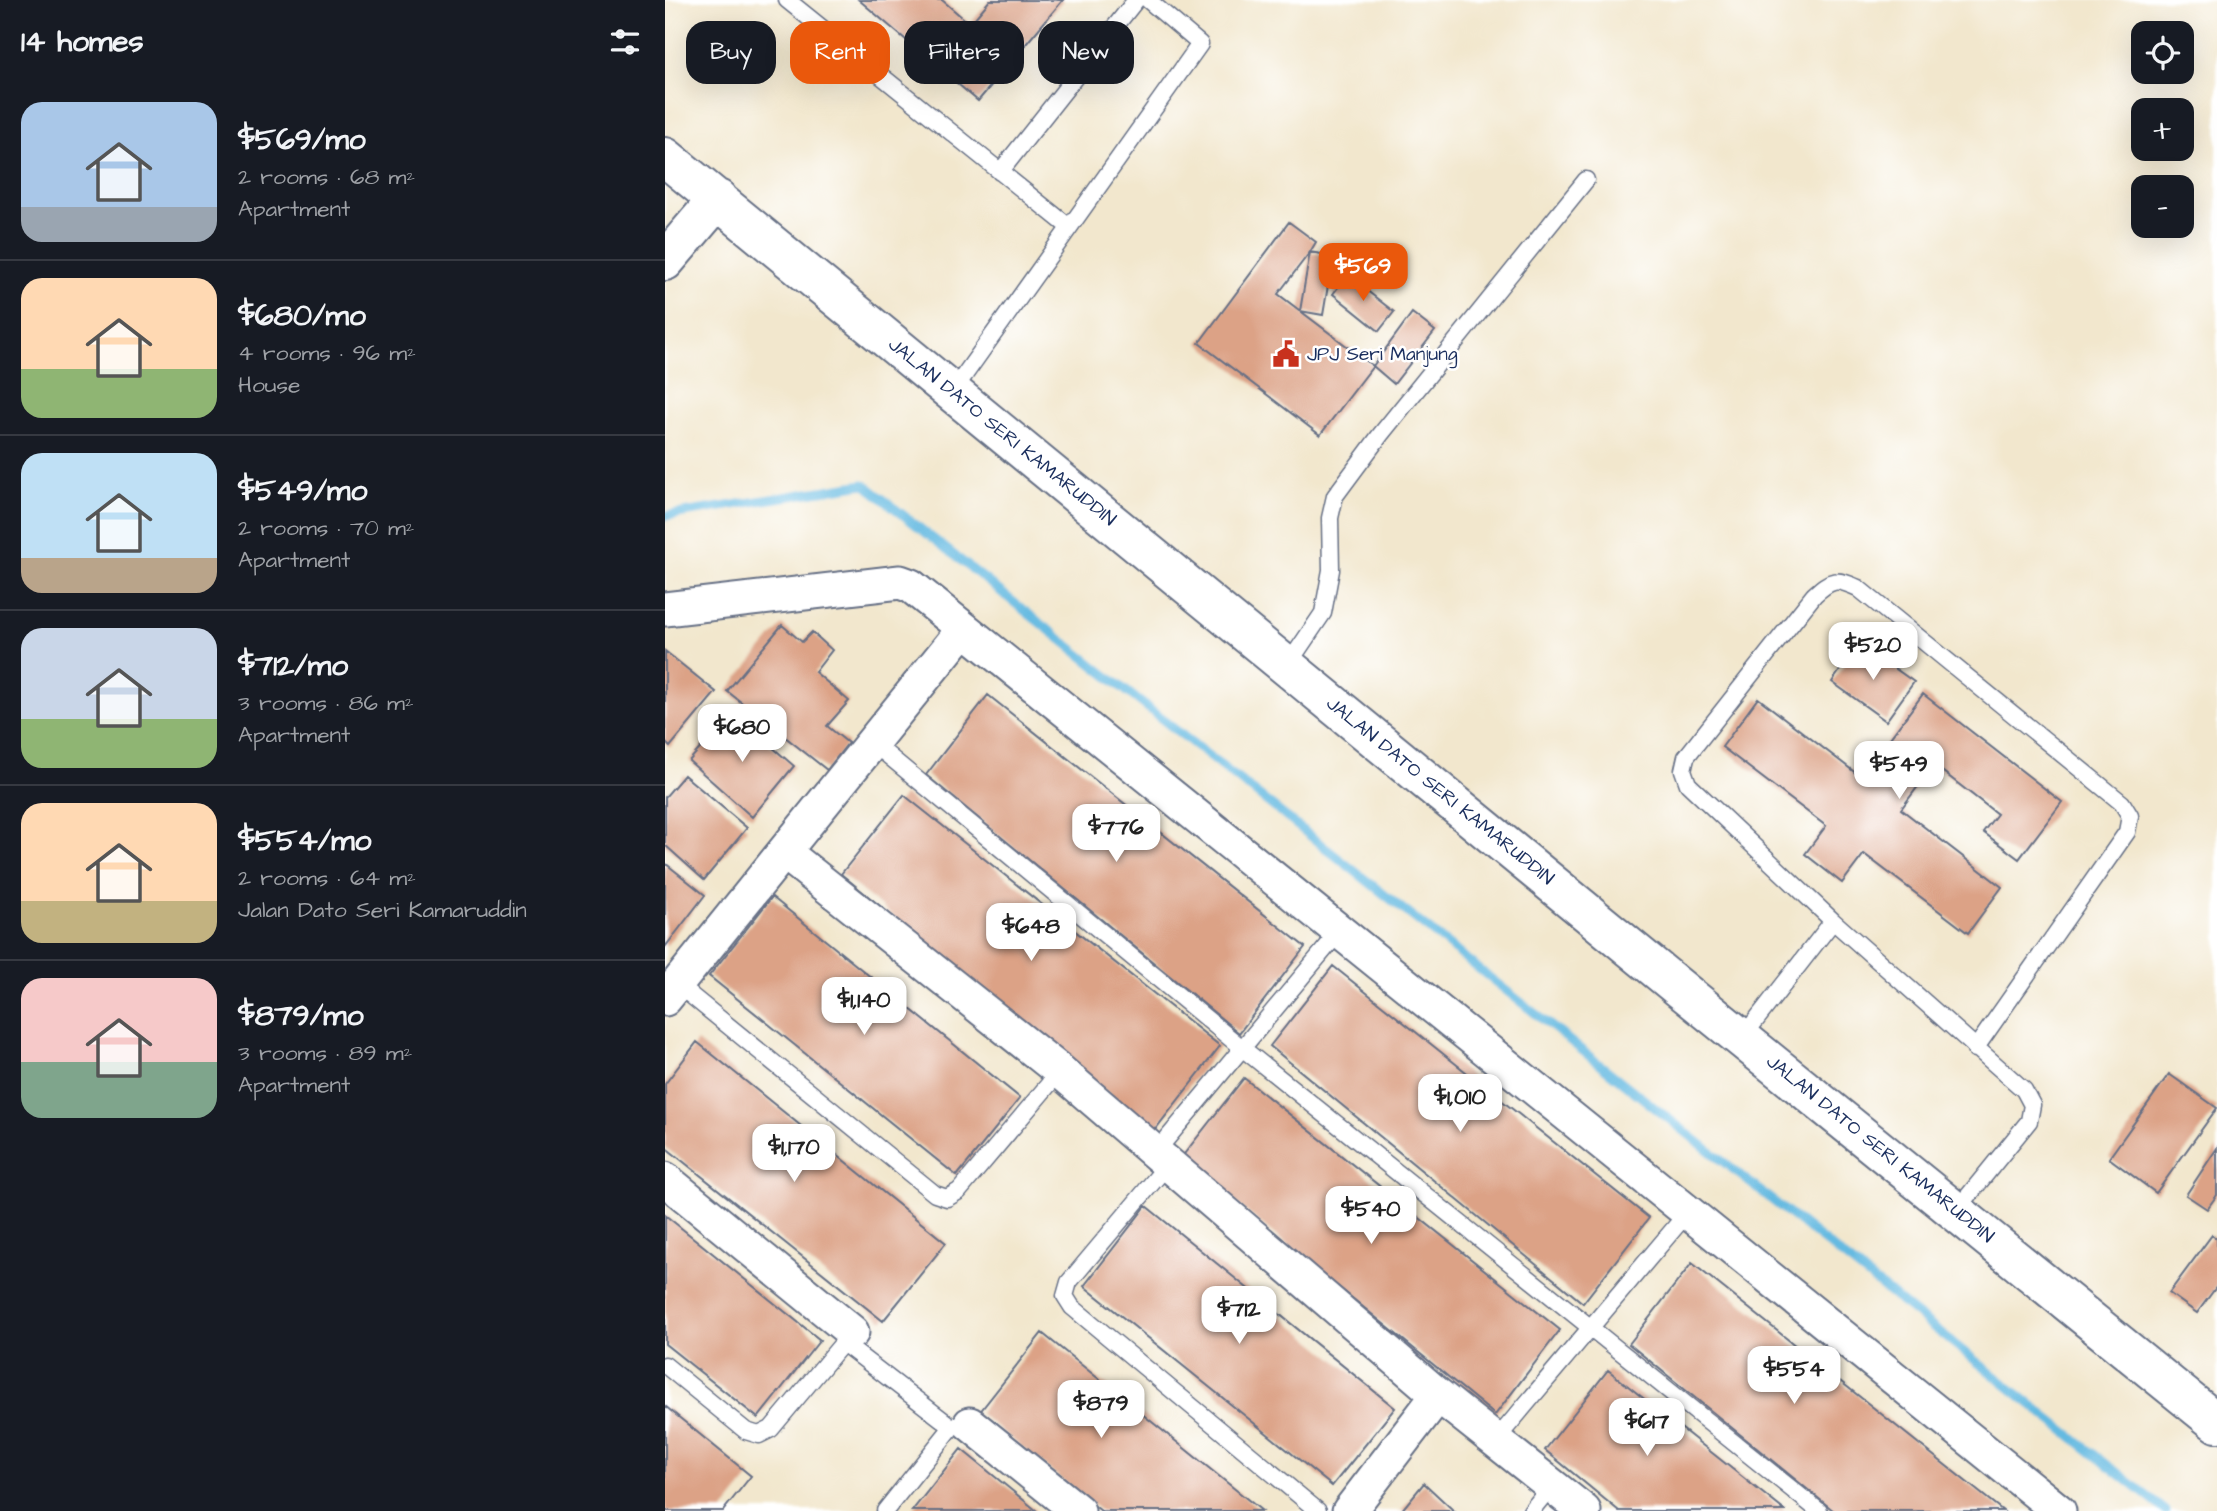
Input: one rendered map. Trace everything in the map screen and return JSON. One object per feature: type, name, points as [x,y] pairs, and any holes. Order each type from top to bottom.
[{"type":"street","name":"JALAN DATO SERI KAMARUDDIN","points":[[665,157],[2217,1423]]},
{"type":"street","points":[[665,261],[718,199]]},
{"type":"street","points":[[665,609],[900,582],[911,586],[2059,1511]]},
{"type":"street","points":[[671,992],[963,630]]},
{"type":"street","points":[[784,852],[1060,1071],[1439,1395],[1584,1511]]},
{"type":"street","points":[[665,1179],[848,1337]]},
{"type":"street","points":[[1349,1511],[1439,1395]]},
{"type":"street","points":[[961,1425],[1078,1511]]},
{"type":"lane","points":[[787,0],[1069,228]]},
{"type":"lane","points":[[1000,172],[1136,0]]},
{"type":"lane","points":[[953,391],[1200,44],[1147,0]]},
{"type":"lane","points":[[1287,666],[1323,613],[1331,569],[1330,518],[1335,496],[1381,434],[1586,180]]},
{"type":"lane","points":[[1956,1210],[2029,1121],[2032,1105],[2024,1090],[1975,1049],[1833,921],[1688,784],[1682,771],[1686,757],[1814,595],[1827,583],[1842,581],[1858,588],[2122,803],[2130,816],[2127,832],[1975,1049]]},
{"type":"lane","points":[[873,743],[1242,1048],[1819,1511]]},
{"type":"lane","points":[[1742,1038],[1833,921]]},
{"type":"lane","points":[[1318,1511],[1072,1307],[1065,1296],[1069,1283],[1242,1048],[1339,932]]},
{"type":"lane","points":[[671,992],[935,1194],[947,1198],[959,1191],[1060,1071]]},
{"type":"lane","points":[[1495,1441],[1688,1212]]},
{"type":"lane","points":[[665,1366],[746,1432],[758,1435],[771,1429],[848,1337],[961,1425],[885,1511]]},
{"type":"lane","points":[[1531,1511],[1552,1485]]},
{"type":"building","points":[[859,0],[942,0],[966,21],[904,21],[904,38],[890,26],[890,21],[884,21]]},
{"type":"building","points":[[990,0],[1063,0],[1045,21],[1038,21],[1038,30],[1024,46],[1024,21],[972,21]]},
{"type":"building","points":[[958,84],[992,84],[978,101]]},
{"type":"building","name":"JPJ Seri Manjung","points":[[1289,222],[1316,242],[1310,252],[1333,256],[1323,315],[1301,311],[1373,366],[1320,435],[1199,343]],"holes":[[[1310,252],[1300,311],[1278,294]]]},
{"type":"building","points":[[1347,275],[1394,312],[1379,331],[1333,294]]},
{"type":"building","points":[[1412,313],[1435,331],[1394,384],[1373,366]]},
{"type":"building","points":[[782,625],[802,642],[812,632],[832,650],[815,672],[849,701],[827,726],[848,743],[827,770],[727,691]]},
{"type":"building","points":[[1859,643],[1914,682],[1886,721],[1832,682]]},
{"type":"building","points":[[665,651],[716,692],[670,747],[665,742]]},
{"type":"building","points":[[1923,694],[2062,802],[2019,859],[1983,832],[1997,814],[1934,765],[1901,809],[2002,887],[1968,933],[1864,854],[1842,883],[1805,854],[1826,826],[1722,747],[1758,698],[1861,777]]},
{"type":"building","points":[[988,695],[1305,947],[1239,1033],[926,775]]},
{"type":"building","points":[[732,712],[794,766],[752,817],[689,761]]},
{"type":"building","points":[[684,775],[747,828],[704,880],[665,845],[665,797]]},
{"type":"building","points":[[904,795],[1220,1046],[1154,1131],[841,874]]},
{"type":"building","points":[[665,863],[705,895],[665,947]]},
{"type":"building","points":[[772,897],[1020,1098],[957,1176],[709,976]]},
{"type":"building","points":[[1333,966],[1649,1218],[1583,1303],[1270,1046]]},
{"type":"building","points":[[697,1042],[946,1243],[883,1321],[665,1147],[665,1084]]},
{"type":"building","points":[[2169,1074],[2217,1108],[2156,1193],[2109,1158]]},
{"type":"building","points":[[1244,1078],[1560,1330],[1495,1415],[1181,1158]]},
{"type":"building","points":[[2217,1148],[2217,1195],[2207,1209],[2186,1195]]},
{"type":"building","points":[[1146,1206],[1395,1408],[1332,1486],[1084,1286]]},
{"type":"building","points":[[665,1215],[820,1340],[758,1418],[665,1344]]},
{"type":"building","points":[[2212,1235],[2217,1239],[2217,1286],[2197,1313],[2169,1293]]},
{"type":"building","points":[[1692,1263],[2003,1511],[1834,1511],[1629,1344]]},
{"type":"building","points":[[1042,1333],[1262,1511],[1101,1511],[979,1413]]},
{"type":"building","points":[[1608,1370],[1785,1511],[1619,1511],[1545,1450]]},
{"type":"building","points":[[665,1406],[751,1476],[723,1511],[665,1511]]},
{"type":"building","points":[[961,1449],[1037,1511],[912,1511]]},
{"type":"building","points":[[1424,1483],[1454,1511],[1401,1511]]},
{"type":"waterway","points":[[665,516],[864,484],[2166,1511]]},
{"type":"place","name":"JPJ Seri Manjung","points":[[1286,354]]}]
